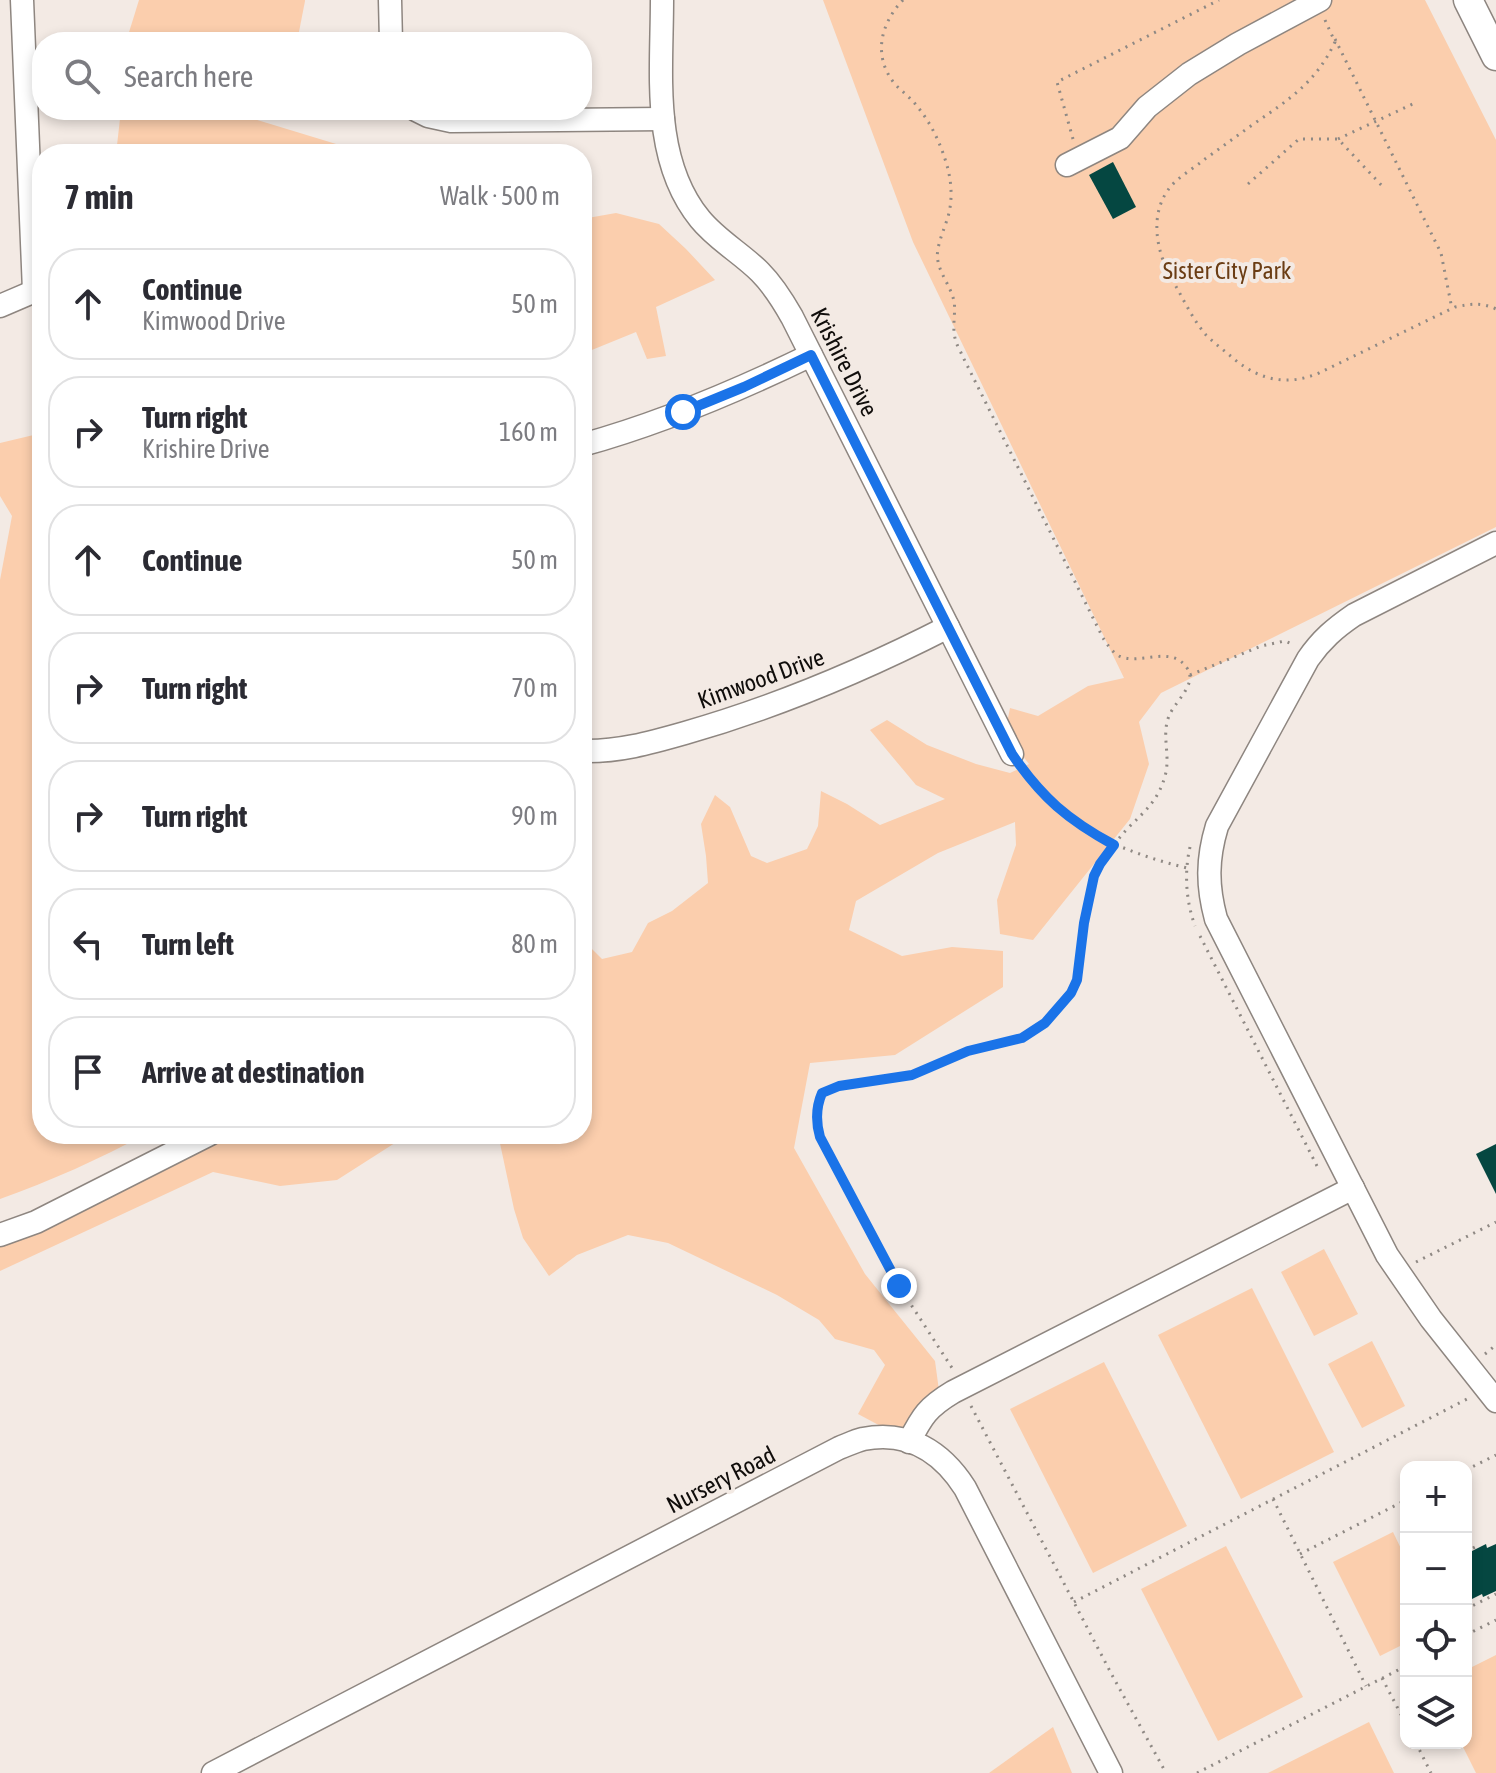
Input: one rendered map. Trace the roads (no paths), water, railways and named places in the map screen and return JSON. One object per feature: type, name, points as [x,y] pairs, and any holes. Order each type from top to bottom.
[{"type":"main road","points":[[1468,0],[1496,56]]},
{"type":"street","points":[[22,0],[32,181]]},
{"type":"street","points":[[390,0],[391,32]]},
{"type":"street","name":"Krishire Drive","points":[[662,0],[665,143],[683,194],[700,219],[722,242],[759,272],[778,293],[1012,754]]},
{"type":"street","points":[[1073,162],[1120,138],[1147,107],[1189,74],[1318,1]]},
{"type":"street","points":[[592,120],[663,119]]},
{"type":"street","points":[[446,120],[557,120]]},
{"type":"street","points":[[0,306],[32,292]]},
{"type":"street","points":[[592,442],[683,412],[811,355]]},
{"type":"street","points":[[1496,543],[1354,615],[1319,643],[1217,826],[1210,848],[1208,871],[1216,919],[1387,1255],[1496,1401]]},
{"type":"street","name":"Kimwood Drive","points":[[592,751],[635,747],[782,701],[853,673],[948,627]]},
{"type":"street","points":[[0,1235],[36,1222],[190,1144]]},
{"type":"street","points":[[909,1442],[921,1418],[937,1401],[1353,1188]]},
{"type":"street","name":"Nursery Road","points":[[213,1773],[839,1448],[862,1439],[884,1437],[922,1446],[940,1457],[954,1471],[1111,1773]]},
{"type":"park label","name":"Sister City Park","points":[[1227,271]]}]
